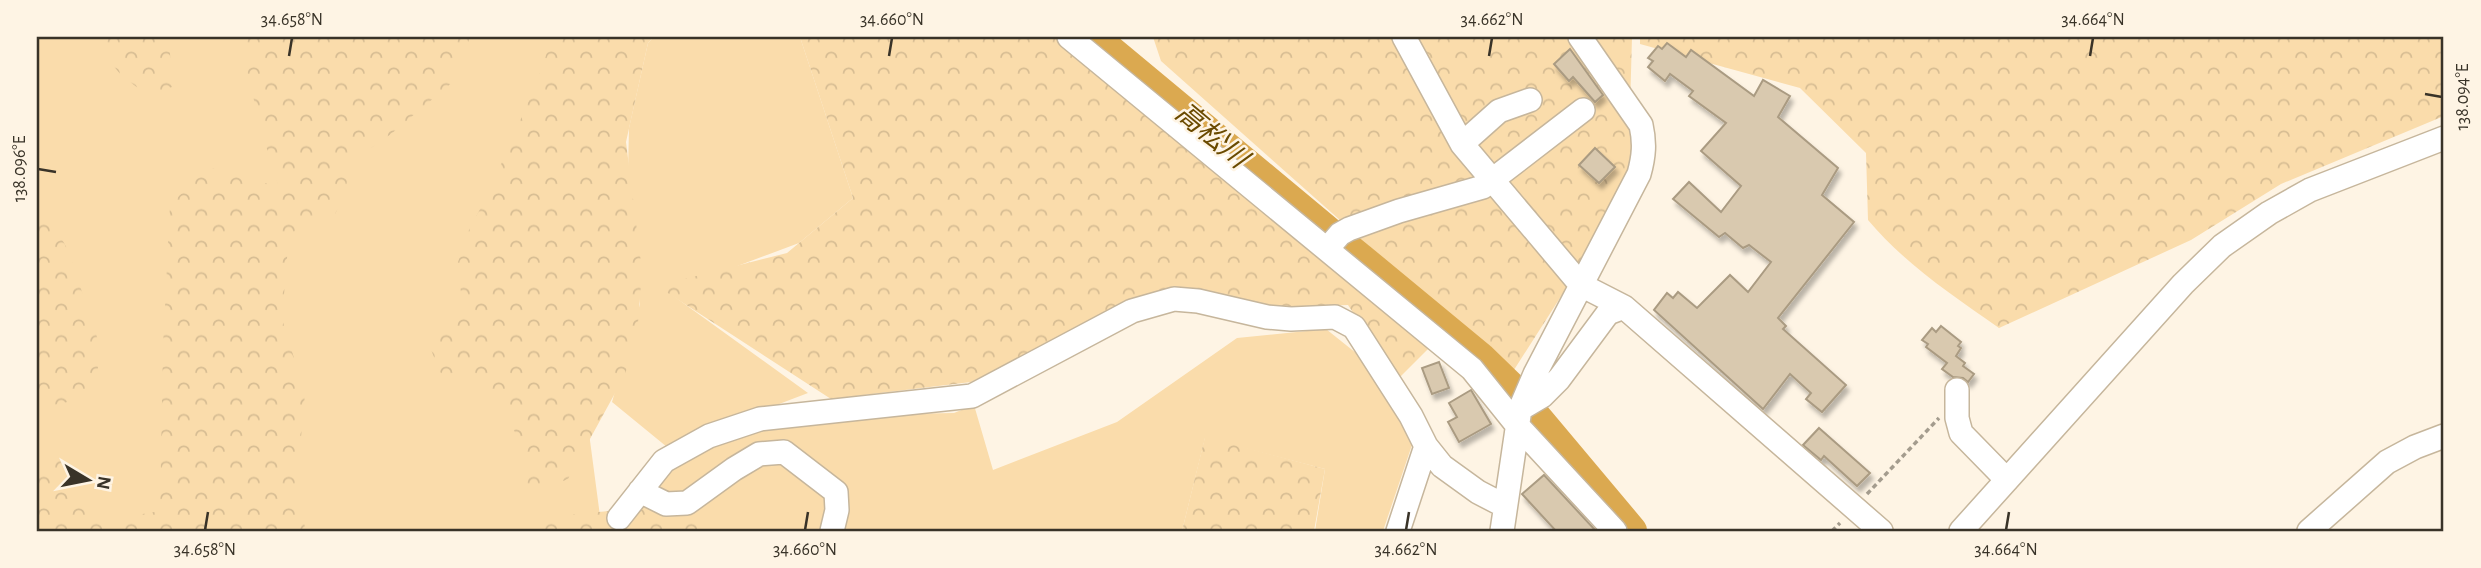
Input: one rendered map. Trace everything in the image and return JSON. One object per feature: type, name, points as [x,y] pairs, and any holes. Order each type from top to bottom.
[{"type":"street","points":[[1069,37],[1472,369],[1519,417],[1615,531]]},
{"type":"street","points":[[1404,37],[1462,144],[1581,285],[1624,307],[1881,531]]},
{"type":"street","points":[[1502,531],[1519,417],[1535,374],[1639,174],[1644,155],[1641,125],[1580,37]]},
{"type":"street","points":[[1462,144],[1499,111],[1530,100]]},
{"type":"street","points":[[1327,249],[1340,234],[1349,229],[1399,211],[1483,187],[1583,110]]},
{"type":"street","points":[[1961,531],[2183,284],[2222,246],[2269,213],[2310,190],[2444,138]]},
{"type":"street","points":[[619,518],[664,461],[709,436],[760,419],[972,396],[1132,312],[1174,299],[1198,301],[1267,317],[1335,317],[1354,327],[1411,416],[1426,446],[1442,466],[1478,492],[1505,506]]},
{"type":"street","points":[[1519,417],[1559,379],[1608,313],[1624,307]]},
{"type":"street","points":[[1957,390],[1957,418],[1961,433],[2007,480]]},
{"type":"street","points":[[2309,531],[2387,462],[2444,436]]},
{"type":"street","points":[[1398,531],[1426,446]]},
{"type":"street","points":[[640,491],[666,504],[687,503],[759,454],[784,452],[836,492],[837,510],[832,531]]},
{"type":"path","points":[[1832,531],[1943,414]]},
{"type":"green space","points":[[37,37],[620,37],[567,267],[602,531],[37,531]]},
{"type":"green space","points":[[90,37],[169,37],[172,87],[147,95],[121,75]]},
{"type":"green space","points":[[239,37],[470,37],[454,81],[391,134],[348,164],[346,193],[335,214],[289,234],[282,319],[305,394],[296,491],[306,531],[37,531],[37,456],[64,452],[96,522],[160,511],[163,347],[170,205],[208,167],[279,187],[261,130]]},
{"type":"green space","points":[[552,37],[654,37],[648,43],[626,142],[642,271],[638,323],[625,375],[568,479],[529,495],[516,434],[495,393],[485,381],[444,381],[429,345],[463,306],[457,265],[469,230],[488,194],[537,82]]},
{"type":"green space","points":[[654,37],[800,37],[853,198],[799,243],[668,292],[808,393],[667,447],[612,402],[640,304],[627,215],[629,128],[648,43]]},
{"type":"green space","points":[[800,37],[1106,37],[1110,51],[1173,122],[1433,344],[1397,380],[1348,305],[1276,307],[1209,291],[1154,292],[971,382],[831,399],[657,286],[787,253],[853,198]]},
{"type":"green space","points":[[1153,37],[1632,37],[1630,109],[1637,146],[1627,176],[1590,251],[1512,373],[1161,61]]},
{"type":"green space","points":[[1640,37],[2444,37],[2444,116],[2281,184],[2191,240],[1999,328],[1913,265],[1868,220],[1866,153],[1800,88],[1640,44]]},
{"type":"green space","points":[[37,196],[68,250],[102,352],[95,379],[76,400],[37,409]]},
{"type":"green space","points":[[1326,329],[1361,357],[1415,436],[1383,531],[1315,531],[1325,469],[1205,438],[1182,531],[702,531],[657,491],[667,459],[799,416],[954,413],[974,405],[993,470],[1117,422],[1237,338]]},
{"type":"green space","points":[[1205,437],[1325,469],[1314,531],[1182,531]]},
{"type":"green space","points":[[687,503],[712,531],[541,531],[540,518]]},
{"type":"building","points":[[1667,43],[1686,57],[1691,50],[1754,96],[1763,80],[1790,96],[1778,117],[1838,168],[1822,195],[1854,222],[1778,318],[1786,326],[1783,329],[1846,385],[1822,412],[1806,399],[1811,393],[1790,374],[1763,409],[1654,310],[1667,293],[1673,298],[1678,292],[1697,308],[1730,275],[1748,292],[1771,262],[1749,245],[1743,248],[1725,233],[1719,237],[1673,199],[1689,182],[1721,212],[1741,186],[1701,151],[1726,123],[1689,96],[1693,91],[1670,74],[1665,81],[1648,67],[1653,61],[1648,58],[1658,46],[1662,49]]},
{"type":"building","points":[[1570,49],[1603,95],[1595,102],[1573,77],[1569,81],[1554,64]]},
{"type":"building","points":[[1595,148],[1615,167],[1599,183],[1579,165]]},
{"type":"building","points":[[1941,326],[1961,342],[1956,356],[1965,363],[1963,366],[1974,374],[1968,382],[1963,378],[1953,377],[1942,369],[1947,363],[1926,347],[1928,344],[1922,340],[1932,328],[1936,332]]},
{"type":"building","points":[[1439,362],[1449,388],[1432,394],[1422,368]]},
{"type":"building","points":[[1471,390],[1491,424],[1459,442],[1448,422],[1457,417],[1449,403]]},
{"type":"building","points":[[1819,428],[1870,473],[1857,486],[1824,456],[1821,460],[1803,445]]},
{"type":"building","points":[[1544,475],[1596,531],[1556,531],[1522,494]]},
{"type":"waterway","name":"高松川","points":[[1093,37],[1330,234]]},
{"type":"waterway","name":"高松川","points":[[1342,244],[1480,358],[1512,389]]},
{"type":"waterway","name":"高松川","points":[[1532,413],[1631,531]]}]
